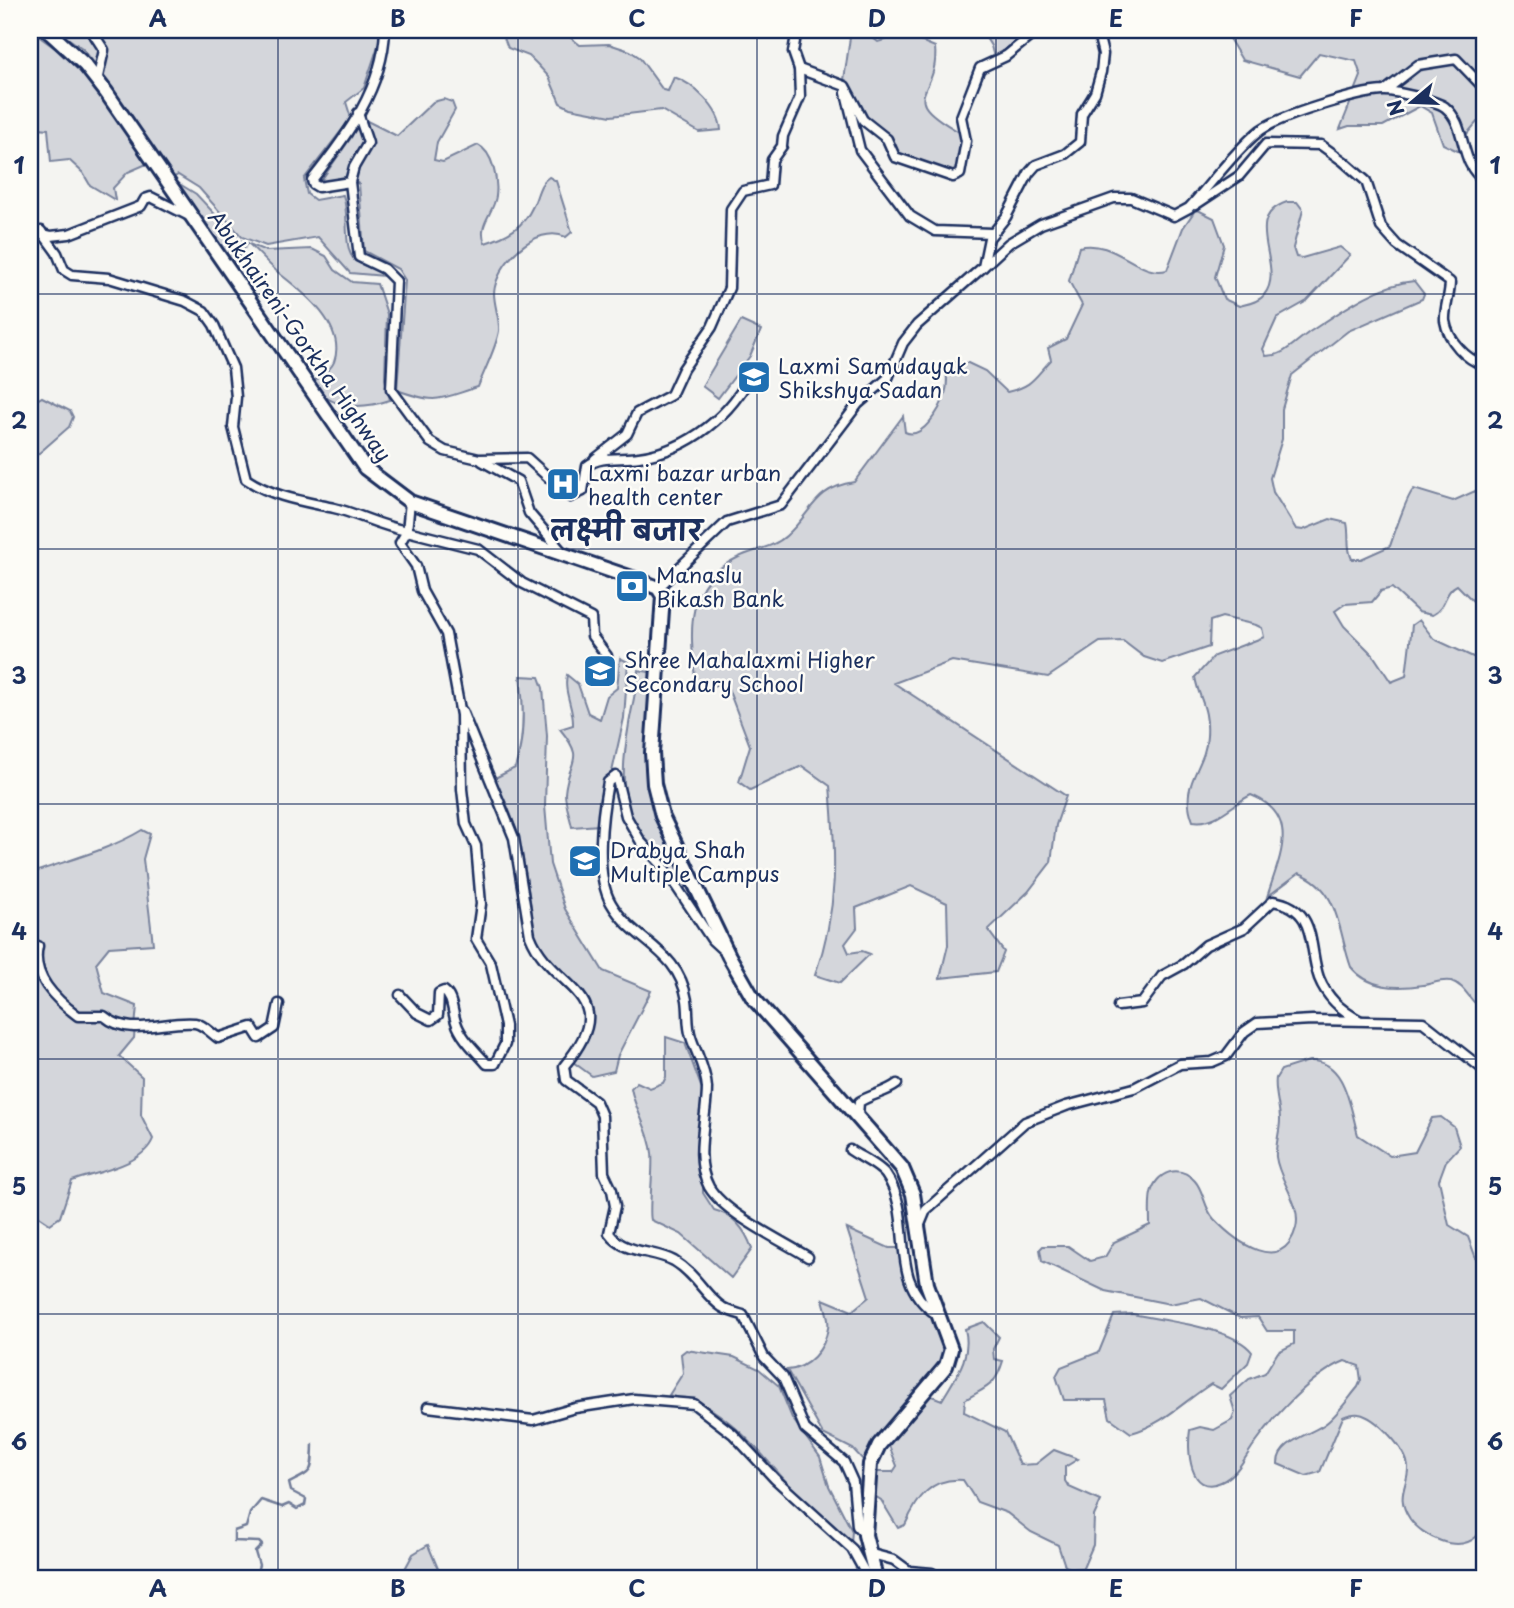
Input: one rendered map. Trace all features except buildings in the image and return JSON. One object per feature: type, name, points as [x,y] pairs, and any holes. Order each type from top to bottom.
[{"type":"main road","name":"Abukhaireni-Gorkha Highway","points":[[47,30],[97,81],[198,222],[365,468],[410,502],[658,588]]},
{"type":"main road","points":[[658,588],[664,604],[654,718],[654,784],[662,816],[729,956],[763,1012],[858,1116],[906,1176],[913,1194],[927,1284],[949,1340],[949,1358],[936,1378],[879,1445],[874,1456],[865,1535],[876,1578]]},
{"type":"street","points":[[90,30],[104,50],[97,81]]},
{"type":"street","points":[[350,182],[318,187],[312,180],[343,140],[376,79],[384,55],[385,30]]},
{"type":"street","points":[[358,113],[368,143],[354,167],[350,182],[359,257],[384,269],[396,281],[391,389],[430,442],[445,451],[479,459],[527,458],[570,497],[583,491],[587,466],[627,434],[637,413],[671,395],[683,369],[712,327],[729,288],[731,209],[743,191],[770,185],[773,180],[772,160],[782,146],[783,136],[800,97],[799,69],[793,52],[797,30]]},
{"type":"street","points":[[799,69],[845,86],[863,120],[887,139],[895,157],[953,177],[960,174],[966,141],[961,117],[980,68],[1006,56],[1038,30]]},
{"type":"street","points":[[983,267],[992,233],[1006,217],[1033,168],[1065,154],[1080,142],[1082,114],[1095,93],[1102,61],[1097,30]]},
{"type":"street","points":[[1189,208],[1259,131],[1334,102],[1386,90],[1418,65],[1456,59],[1484,88]]},
{"type":"street","points":[[845,86],[860,150],[910,216],[935,231],[992,233]]},
{"type":"street","points":[[1386,90],[1444,106],[1457,122],[1465,156],[1476,175],[1484,180]]},
{"type":"street","points":[[658,588],[727,523],[781,505],[858,404],[888,378],[910,332],[1009,243],[1041,224],[1114,198],[1131,198],[1174,216],[1239,176],[1266,144],[1321,145],[1366,181],[1381,228],[1397,245],[1450,282],[1445,320],[1450,337],[1465,355],[1484,365]]},
{"type":"street","points":[[30,231],[41,231],[51,236],[69,234],[141,206],[145,199],[151,197],[198,222]]},
{"type":"street","points":[[41,231],[57,253],[64,270],[72,275],[109,278],[184,301],[204,311],[215,325],[233,368],[236,397],[233,427],[246,479],[268,492],[336,509],[380,526],[478,549],[522,583],[591,618],[592,636],[607,656]]},
{"type":"street","points":[[593,461],[639,457],[674,449],[699,435],[729,407],[745,387],[754,369]]},
{"type":"street","points":[[479,459],[518,481],[529,513],[564,554]]},
{"type":"street","points":[[400,995],[417,1013],[431,1020],[438,1015],[439,993],[444,991],[450,995],[457,1027],[487,1064],[495,1064],[505,1044],[505,1026],[491,964],[476,939],[481,904],[475,846],[466,824],[462,789],[459,705],[446,634],[422,591],[416,566],[400,543],[407,531],[410,502]]},
{"type":"street","points":[[459,705],[468,720],[514,838],[530,935],[535,949],[577,990],[588,1012],[586,1037],[564,1066],[566,1080],[596,1102],[602,1116],[604,1173],[612,1190],[615,1206],[609,1233],[615,1241],[628,1249],[671,1259],[689,1271],[721,1307],[743,1315],[755,1334],[759,1349],[783,1377],[805,1429],[844,1462],[856,1500],[857,1526],[865,1535]]},
{"type":"street","points":[[729,956],[712,940],[662,866],[641,842],[626,816],[616,776],[608,782],[604,808],[602,849],[607,895],[632,928],[670,960],[683,986],[691,1035],[707,1087],[702,1153],[707,1184],[715,1196],[728,1207],[808,1257]]},
{"type":"street","points":[[1118,1006],[1142,1003],[1162,976],[1184,964],[1206,945],[1244,928],[1261,909],[1273,901],[1290,906],[1310,928],[1319,977],[1339,1009],[1359,1020]]},
{"type":"street","points":[[30,944],[38,946],[35,959],[41,976],[53,995],[78,1016],[104,1016],[113,1024],[138,1029],[148,1025],[197,1023],[218,1038],[252,1027],[259,1038],[274,1028],[279,1004]]},
{"type":"street","points":[[917,1230],[926,1210],[1025,1122],[1066,1106],[1134,1088],[1180,1064],[1212,1062],[1226,1056],[1244,1032],[1257,1023],[1359,1020],[1423,1022],[1484,1070]]},
{"type":"street","points":[[858,1116],[859,1102],[871,1095],[886,1092],[897,1084]]},
{"type":"street","points":[[850,1150],[885,1172],[902,1224],[904,1268],[909,1284],[925,1306],[942,1318]]},
{"type":"street","points":[[428,1407],[533,1420],[575,1408],[634,1399],[694,1404],[733,1434],[775,1479],[852,1549],[868,1578]]},
{"type":"street","points":[[869,1553],[894,1560],[909,1571],[932,1573],[938,1578]]},
{"type":"shaded area","points":[[30,30],[59,51],[94,85],[149,163],[128,172],[113,188],[115,200],[90,185],[83,173],[69,160],[51,162],[48,129],[30,127]]},
{"type":"shaded area","points":[[56,30],[379,30],[380,40],[364,88],[346,102],[351,118],[304,179],[307,194],[315,200],[343,195],[351,255],[358,262],[385,276],[350,273],[318,237],[266,246],[242,237],[199,188],[178,175],[171,179],[109,93],[96,65],[82,48]]},
{"type":"shaded area","points":[[501,30],[561,30],[580,45],[609,44],[630,51],[639,57],[663,90],[668,91],[674,77],[697,91],[716,114],[721,130],[699,132],[661,110],[611,116],[570,108],[560,103],[549,77],[529,56],[508,48]]},
{"type":"shaded area","points":[[851,30],[874,30],[873,38],[878,42],[904,34],[935,47],[935,64],[924,94],[924,102],[940,120],[961,133],[958,172],[951,174],[897,155],[864,117],[844,80]]},
{"type":"shaded area","points":[[981,30],[1029,30],[994,57]]},
{"type":"shaded area","points":[[1224,30],[1484,30],[1484,123],[1477,122],[1465,136],[1460,152],[1443,144],[1432,113],[1420,106],[1383,126],[1349,126],[1340,129],[1361,76],[1356,61],[1319,53],[1300,76],[1242,60]]},
{"type":"shaded area","points":[[444,99],[452,102],[455,110],[437,142],[434,160],[443,162],[478,145],[487,154],[493,167],[496,196],[484,225],[485,243],[519,226],[529,214],[539,190],[549,177],[556,181],[572,232],[566,237],[554,234],[542,236],[531,241],[510,259],[496,282],[494,293],[499,331],[478,387],[430,399],[397,390],[405,280],[398,269],[364,251],[359,184],[346,178],[320,182],[352,136],[360,112],[363,119],[397,136],[433,102]]},
{"type":"shaded area","points":[[178,183],[196,194],[239,240],[248,244],[232,267],[176,187]]},
{"type":"shaded area","points":[[1287,202],[1297,202],[1303,210],[1293,248],[1296,257],[1302,258],[1340,247],[1350,255],[1307,301],[1277,318],[1263,349],[1266,356],[1284,351],[1345,308],[1385,288],[1414,281],[1424,294],[1422,299],[1348,331],[1292,375],[1282,409],[1282,439],[1270,478],[1273,492],[1296,529],[1303,530],[1330,519],[1347,523],[1350,555],[1352,559],[1361,559],[1390,546],[1404,506],[1414,489],[1453,501],[1484,487],[1484,612],[1457,585],[1450,591],[1440,609],[1432,615],[1418,612],[1392,588],[1381,591],[1372,602],[1345,604],[1335,611],[1344,626],[1373,655],[1391,682],[1406,676],[1412,625],[1419,620],[1434,639],[1484,662],[1484,1010],[1451,981],[1394,987],[1366,980],[1351,967],[1336,912],[1330,900],[1323,889],[1299,873],[1267,897],[1283,839],[1277,814],[1267,804],[1251,795],[1217,817],[1193,821],[1189,796],[1207,736],[1205,711],[1195,677],[1214,656],[1264,637],[1262,628],[1256,625],[1222,617],[1210,621],[1209,647],[1162,663],[1144,657],[1123,641],[1100,642],[1048,677],[952,661],[894,683],[1066,796],[1056,825],[1051,862],[1028,892],[988,930],[1004,952],[996,972],[940,978],[948,945],[947,903],[911,886],[856,908],[857,928],[845,944],[849,953],[862,951],[870,954],[840,983],[815,975],[828,927],[834,881],[830,786],[802,766],[750,790],[739,782],[750,746],[726,683],[696,689],[692,631],[698,597],[706,582],[719,569],[737,558],[781,540],[822,495],[841,485],[854,482],[903,416],[905,432],[911,434],[924,428],[943,400],[947,384],[946,366],[952,362],[968,363],[985,371],[1007,392],[1032,380],[1051,360],[1048,348],[1066,339],[1082,305],[1069,281],[1079,247],[1104,248],[1146,269],[1167,270],[1183,228],[1196,209],[1214,218],[1224,245],[1215,277],[1224,299],[1239,306],[1259,299],[1270,284],[1266,219],[1273,209]]},
{"type":"shaded area","points":[[249,244],[266,251],[312,249],[326,256],[335,270],[352,282],[377,284],[387,314],[385,379],[390,400],[368,405],[346,405],[336,403],[320,391],[314,381],[333,365],[336,349],[329,323],[311,300]]},
{"type":"shaded area","points":[[741,321],[761,330],[750,356],[718,398],[702,386]]},
{"type":"shaded area","points":[[42,397],[70,411],[73,417],[69,427],[30,461],[30,404]]},
{"type":"shaded area","points":[[620,658],[628,662],[624,718],[612,772],[605,778],[600,825],[572,827],[565,793],[574,755],[573,748],[560,729],[573,725],[566,688],[567,675],[578,684],[588,713],[600,719],[607,696],[617,688]]},
{"type":"shaded area","points":[[638,670],[655,673],[651,787],[692,878],[682,892],[639,832],[626,798],[625,753]]},
{"type":"shaded area","points":[[520,676],[539,677],[543,688],[547,736],[545,806],[550,864],[565,909],[603,971],[651,991],[618,1055],[614,1071],[592,1076],[573,1062],[591,1031],[590,1019],[580,998],[550,962],[536,939],[519,840],[502,793],[493,779],[515,768],[518,757],[523,722]]},
{"type":"shaded area","points":[[142,830],[150,834],[143,859],[153,944],[109,947],[96,963],[104,993],[137,1006],[134,1038],[119,1056],[142,1077],[141,1115],[153,1139],[148,1148],[130,1161],[72,1181],[60,1217],[50,1224],[38,1216],[30,1205],[30,877],[35,872],[103,849]]},
{"type":"shaded area","points":[[666,1037],[685,1043],[703,1092],[703,1193],[714,1210],[728,1216],[738,1225],[752,1249],[731,1278],[681,1234],[651,1220],[652,1153],[631,1088],[637,1082],[650,1088],[663,1083],[666,1077]]},
{"type":"shaded area","points":[[1309,1061],[1321,1062],[1339,1076],[1349,1099],[1358,1135],[1390,1156],[1415,1152],[1432,1118],[1441,1117],[1454,1127],[1460,1146],[1446,1161],[1439,1180],[1449,1225],[1468,1237],[1479,1266],[1484,1269],[1484,1524],[1476,1537],[1468,1542],[1459,1544],[1440,1541],[1410,1519],[1403,1503],[1408,1473],[1406,1460],[1390,1435],[1366,1416],[1355,1414],[1343,1417],[1320,1472],[1306,1476],[1278,1464],[1279,1456],[1289,1444],[1329,1420],[1358,1387],[1361,1380],[1359,1366],[1345,1361],[1319,1376],[1294,1398],[1271,1422],[1231,1475],[1221,1482],[1210,1485],[1202,1483],[1192,1469],[1190,1430],[1200,1427],[1214,1430],[1232,1420],[1235,1412],[1230,1396],[1249,1379],[1265,1373],[1278,1352],[1294,1344],[1294,1331],[1267,1331],[1258,1317],[1240,1318],[1201,1298],[1170,1304],[1105,1291],[1042,1261],[1040,1249],[1043,1246],[1068,1246],[1090,1261],[1105,1257],[1114,1242],[1150,1225],[1150,1201],[1154,1186],[1163,1175],[1175,1171],[1189,1175],[1195,1181],[1211,1215],[1234,1237],[1258,1250],[1280,1250],[1289,1243],[1297,1219],[1276,1157],[1280,1120],[1276,1078],[1281,1070]]},
{"type":"shaded area","points":[[847,1229],[889,1248],[899,1248],[906,1279],[935,1322],[942,1346],[938,1363],[866,1454],[865,1462],[853,1449],[823,1434],[787,1370],[808,1362],[823,1343],[828,1318],[823,1299],[852,1311],[869,1297]]},
{"type":"shaded area","points":[[1132,1314],[1197,1326],[1230,1336],[1252,1352],[1248,1363],[1221,1389],[1211,1384],[1164,1418],[1131,1433],[1110,1418],[1106,1400],[1064,1400],[1056,1376],[1061,1367],[1099,1352],[1114,1315]]},
{"type":"shaded area","points":[[984,1322],[999,1337],[993,1349],[994,1359],[1003,1361],[993,1382],[965,1400],[964,1412],[1005,1432],[1020,1465],[1036,1464],[1054,1450],[1078,1459],[1065,1467],[1065,1481],[1069,1487],[1101,1501],[1094,1516],[1093,1545],[1083,1568],[1072,1569],[1065,1566],[1058,1545],[1031,1532],[1007,1513],[977,1502],[963,1480],[942,1482],[933,1486],[914,1507],[905,1525],[898,1528],[881,1500],[873,1495],[876,1472],[893,1472],[897,1466],[887,1440],[929,1395],[942,1400],[964,1357],[967,1339],[965,1329]]},
{"type":"shaded area","points":[[686,1350],[734,1357],[759,1369],[779,1386],[792,1418],[820,1457],[829,1486],[852,1531],[851,1543],[812,1510],[740,1432],[721,1416],[700,1403],[669,1395],[683,1373],[681,1354]]},
{"type":"shaded area","points":[[428,1545],[442,1578],[400,1578],[413,1554]]},
{"type":"waterway","points":[[255,1578],[259,1565],[255,1552],[262,1545],[259,1542],[234,1541],[234,1531],[246,1527],[250,1513],[261,1500],[282,1507],[289,1504],[297,1509],[305,1505],[306,1499],[291,1491],[289,1483],[310,1470],[313,1444]]},
{"type":"place","name":"Laxmi Samudayak Shikshya Sadan","points":[[754,377]]},
{"type":"place","name":"Laxmi bazar urban health center","points":[[563,484]]},
{"type":"place","name":"Manaslu Bikash Bank","points":[[632,586]]},
{"type":"place","name":"Shree Mahalaxmi Higher Secondary School","points":[[600,671]]},
{"type":"place","name":"Drabya Shah Multiple Campus","points":[[585,861]]},
{"type":"district","name":"लक्ष्मी बजार","points":[[626,529]]}]
